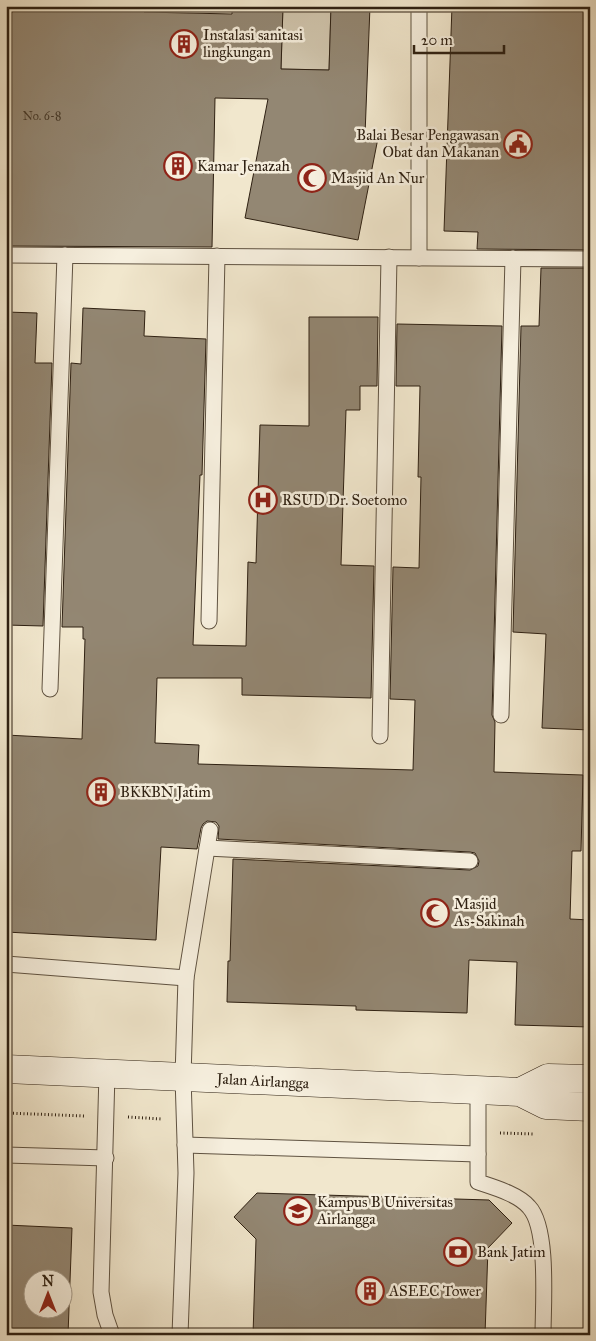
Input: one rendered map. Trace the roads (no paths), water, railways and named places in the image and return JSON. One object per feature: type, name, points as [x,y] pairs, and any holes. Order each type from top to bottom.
[{"type":"main road","name":"Jalan Airlangga","points":[[6,1069],[520,1092],[546,1105],[590,1107]]},
{"type":"main road","name":"Jalan Airlangga","points":[[520,1092],[548,1078],[590,1079]]},
{"type":"lane","points":[[419,6],[419,258]]},
{"type":"lane","points":[[6,255],[590,259]]},
{"type":"lane","points":[[50,689],[65,255]]},
{"type":"lane","points":[[209,621],[217,256]]},
{"type":"lane","points":[[380,736],[389,257]]},
{"type":"lane","points":[[501,715],[513,258]]},
{"type":"lane","points":[[180,1335],[186,1173],[183,1077],[186,978],[210,830]]},
{"type":"lane","points":[[207,848],[470,861]]},
{"type":"lane","points":[[6,964],[186,978]]},
{"type":"lane","points":[[110,1074],[101,1292],[105,1315],[112,1335]]},
{"type":"lane","points":[[110,1074],[106,1293],[112,1335]]},
{"type":"lane","points":[[478,1090],[478,1182],[509,1194],[529,1207],[538,1222],[542,1246],[543,1335]]},
{"type":"lane","points":[[185,1146],[478,1154]]},
{"type":"lane","points":[[6,1155],[106,1158]]},
{"type":"place","name":"Instalasi sanitasi lingkungan","points":[[184,44]]},
{"type":"place","name":"Balai Besar Pengawasan Obat dan Makanan","points":[[518,144]]},
{"type":"place","name":"Kamar Jenazah","points":[[178,166]]},
{"type":"place","name":"Masjid An Nur","points":[[312,178]]},
{"type":"place","name":"RSUD Dr. Soetomo","points":[[263,500]]},
{"type":"place","name":"BKKBN Jatim","points":[[101,792]]},
{"type":"place","name":"Masjid As-Sakinah","points":[[435,913]]},
{"type":"place","name":"Kampus B Universitas Airlangga","points":[[298,1211]]},
{"type":"place","name":"Bank Jatim","points":[[458,1252]]},
{"type":"place","name":"ASEEC Tower","points":[[370,1291]]}]
